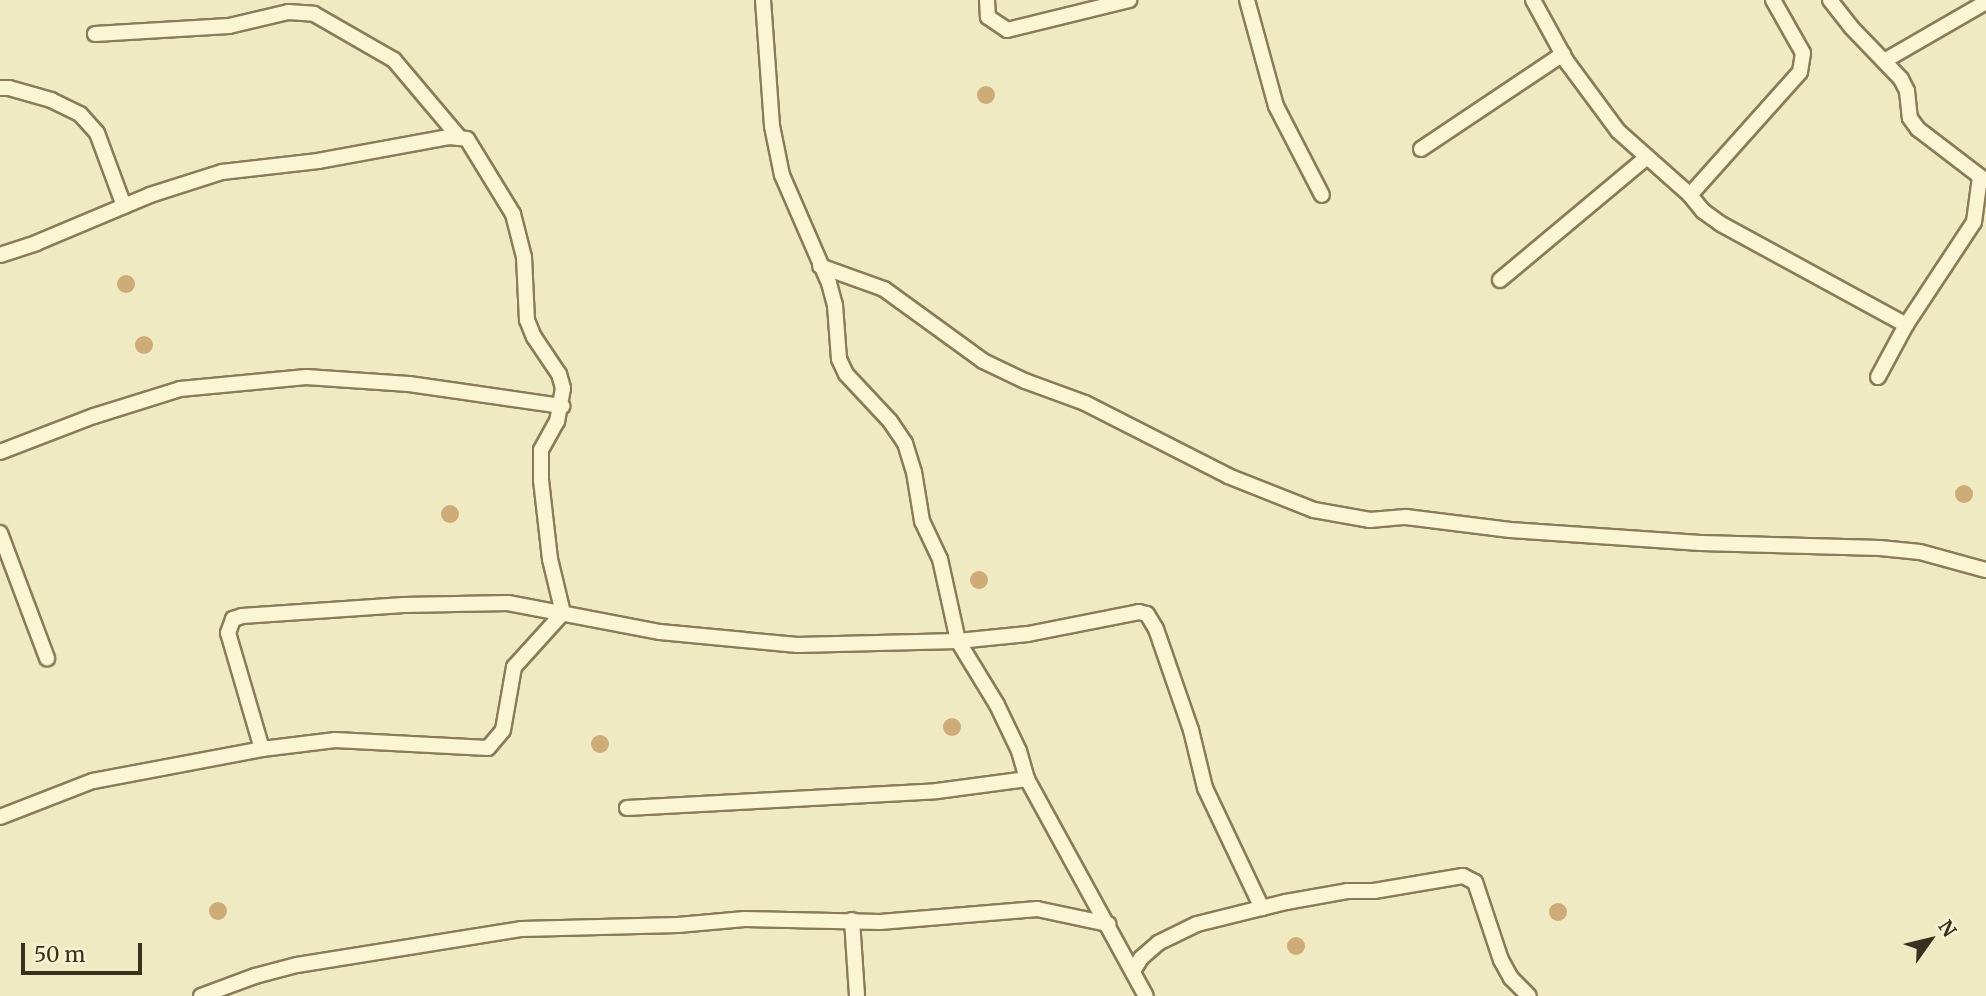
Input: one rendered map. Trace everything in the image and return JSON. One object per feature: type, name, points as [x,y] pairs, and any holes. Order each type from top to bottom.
[{"type":"street","points":[[763,0],[772,126],[782,175],[835,305],[839,359],[846,374],[891,421],[905,443],[915,472],[922,521],[940,559],[958,641],[997,705],[1019,751],[1027,779],[1146,996]]},
{"type":"street","points":[[988,0],[988,17],[1007,30],[1129,0]]},
{"type":"street","points":[[1247,0],[1276,106],[1322,195]]},
{"type":"street","points":[[1533,0],[1563,54],[1618,131],[1690,195],[1703,211],[1721,224],[1906,325]]},
{"type":"street","points":[[1690,195],[1800,72],[1803,53],[1773,0]]},
{"type":"street","points":[[1830,0],[1901,79],[1907,91],[1910,118],[1919,129],[1983,179],[1974,222],[1906,325],[1878,377]]},
{"type":"street","points":[[1884,61],[1986,2]]},
{"type":"street","points":[[95,34],[229,26],[288,12],[314,14],[394,60],[458,136],[471,142],[513,214],[524,257],[527,320],[534,337],[559,374],[563,388],[562,405],[541,450],[541,480],[550,559],[563,613]]},
{"type":"street","points":[[1420,149],[1563,54]]},
{"type":"street","points":[[0,88],[51,100],[80,114],[97,133],[124,206]]},
{"type":"street","points":[[0,255],[124,206],[222,172],[318,161],[458,136]]},
{"type":"street","points":[[1500,280],[1646,158]]},
{"type":"street","points":[[820,266],[884,289],[983,361],[1026,381],[1085,403],[1228,476],[1314,510],[1370,520],[1406,517],[1510,530],[1701,543],[1880,548],[1920,552],[1986,570]]},
{"type":"street","points":[[0,452],[94,416],[180,389],[306,377],[409,384],[562,405]]},
{"type":"street","points":[[0,533],[16,568],[47,658]]},
{"type":"street","points":[[262,749],[228,633],[229,625],[237,617],[452,603],[508,603],[660,632],[797,645],[958,641],[1028,634],[1128,614],[1147,614],[1156,629],[1187,719],[1205,788],[1262,908]]},
{"type":"street","points":[[0,817],[93,781],[262,749],[335,740],[488,748],[503,730],[514,667],[563,613]]},
{"type":"street","points":[[627,808],[937,791],[1027,779]]},
{"type":"street","points":[[1133,971],[1141,958],[1174,933],[1262,908],[1347,891],[1374,891],[1455,877],[1471,878],[1497,942],[1501,960],[1511,978],[1529,996]]},
{"type":"street","points":[[201,996],[255,976],[297,965],[522,929],[678,925],[745,919],[880,922],[1037,909],[1108,924]]},
{"type":"street","points":[[852,920],[857,996]]},
{"type":"building","points":[[982,86],[990,86],[995,95],[993,102],[982,104],[977,99],[977,91]]},
{"type":"building","points":[[122,275],[130,275],[135,284],[133,291],[122,293],[117,288],[117,280]]},
{"type":"building","points":[[140,336],[148,336],[153,345],[151,352],[140,354],[135,349],[135,341]]},
{"type":"building","points":[[1960,485],[1968,485],[1973,494],[1971,501],[1960,503],[1955,498],[1955,490]]},
{"type":"building","points":[[446,505],[454,505],[459,514],[457,521],[446,523],[441,518],[441,510]]},
{"type":"building","points":[[975,571],[983,571],[988,580],[986,587],[975,589],[970,584],[970,576]]},
{"type":"building","points":[[948,718],[956,718],[961,727],[959,734],[948,736],[943,731],[943,723]]},
{"type":"building","points":[[596,735],[604,735],[609,744],[607,751],[596,753],[591,748],[591,740]]},
{"type":"building","points":[[214,902],[222,902],[227,911],[225,918],[214,920],[209,915],[209,907]]},
{"type":"building","points":[[1554,903],[1562,903],[1567,912],[1565,919],[1554,921],[1549,916],[1549,908]]},
{"type":"building","points":[[1292,937],[1300,937],[1305,946],[1303,953],[1292,955],[1287,950],[1287,942]]}]
